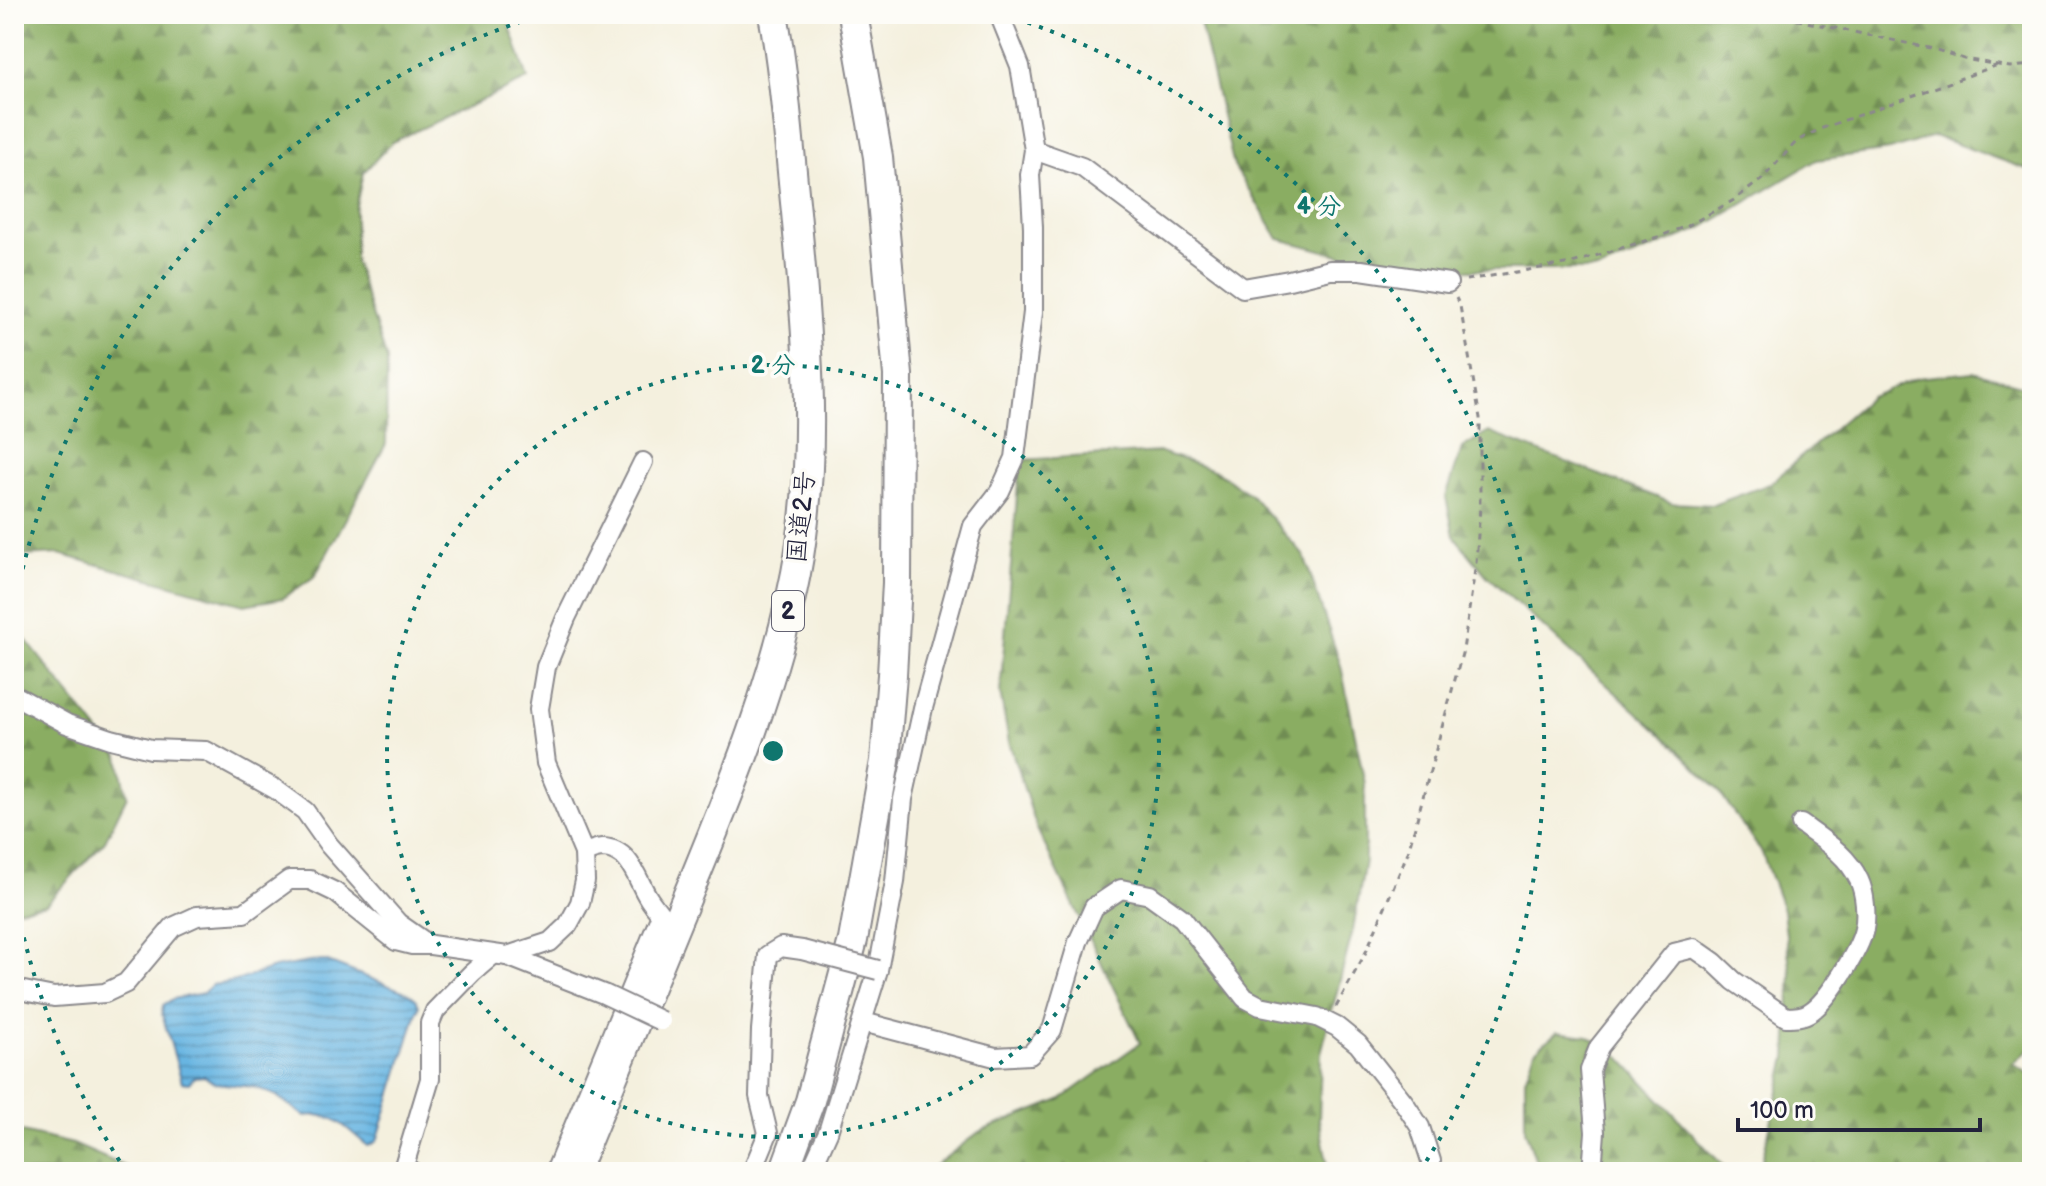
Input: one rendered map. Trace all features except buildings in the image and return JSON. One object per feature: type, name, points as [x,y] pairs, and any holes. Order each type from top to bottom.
[{"type":"highway","name":"国道2号","points":[[574,1172],[734,779],[772,671],[797,571],[808,478],[809,426],[803,289],[781,57],[773,14]]},
{"type":"highway","points":[[784,1172],[810,1101],[853,940],[885,761],[892,675],[897,583],[898,375],[878,157],[853,14]]},
{"type":"street","points":[[810,1172],[828,1132],[878,970],[895,882],[903,799],[923,708],[973,526],[1000,491],[1015,458],[1033,312],[1030,175],[1034,150],[1020,66],[999,14]]},
{"type":"street","points":[[1034,150],[1082,167],[1243,288],[1330,270],[1361,270],[1448,283]]},
{"type":"street","points":[[413,1172],[403,1169],[430,1079],[430,1023],[435,1011],[500,955],[550,942],[568,925],[580,903],[585,881],[584,853],[546,763],[539,709],[546,667],[566,618],[643,462]]},
{"type":"street","points":[[14,695],[67,724],[111,739],[151,749],[206,751],[275,789],[305,811],[329,845],[398,923],[431,945]]},
{"type":"street","points":[[1592,1172],[1595,1132],[1590,1070],[1599,1047],[1674,953],[1694,948],[1734,981],[1786,1017],[1809,1014],[1823,1001],[1852,957],[1864,929],[1864,898],[1859,879],[1842,855],[1801,824]]},
{"type":"street","points":[[555,1172],[661,915],[648,897],[636,871],[624,858],[601,848],[584,853]]},
{"type":"street","points":[[14,989],[54,997],[105,993],[126,983],[173,927],[197,916],[244,913],[289,880],[310,880],[335,892],[396,941],[500,955],[540,967],[661,1021]]},
{"type":"street","points":[[863,1022],[995,1057],[1030,1055],[1052,1030],[1078,942],[1094,907],[1121,889],[1150,895],[1182,918],[1245,998],[1260,1006],[1317,1017],[1358,1044],[1420,1127],[1432,1172]]},
{"type":"street","points":[[752,1172],[768,1133],[759,1096],[768,955],[781,947],[878,970]]},
{"type":"path","points":[[1786,14],[1790,18],[1934,49],[1964,59],[2010,67],[2032,65]]},
{"type":"path","points":[[1328,1022],[1366,952],[1408,852],[1463,650],[1476,563],[1480,507],[1480,418],[1460,306],[1448,283],[1572,263],[1689,225],[1734,200],[1761,180],[1797,141],[1820,129],[1998,65]]},
{"type":"green space","points":[[14,14],[506,14],[528,79],[392,142],[363,173],[355,210],[355,262],[387,360],[386,444],[315,576],[283,598],[244,605],[59,554],[23,556],[14,570]]},
{"type":"green space","points":[[1198,14],[2032,14],[2032,171],[1934,136],[1890,150],[1817,160],[1700,229],[1599,270],[1396,270],[1279,239],[1234,166]]},
{"type":"green space","points":[[1973,372],[2032,388],[2032,1047],[2013,1064],[2032,1075],[2032,1172],[1759,1172],[1787,1058],[1791,975],[1783,910],[1762,853],[1718,790],[1671,743],[1487,576],[1454,536],[1446,497],[1462,448],[1489,432],[1672,503],[1713,505],[1770,484],[1870,397],[1917,378]]},
{"type":"green space","points":[[1161,452],[1216,471],[1251,495],[1304,556],[1341,666],[1365,784],[1365,861],[1353,930],[1321,1053],[1319,1120],[1329,1172],[927,1172],[979,1132],[1060,1100],[1140,1043],[1037,829],[1009,742],[1000,693],[1020,460]]},
{"type":"green space","points":[[14,625],[119,757],[127,796],[105,841],[46,904],[14,910]]},
{"type":"green space","points":[[1557,1032],[1588,1036],[1618,1055],[1729,1172],[1540,1172],[1525,1130],[1525,1079],[1535,1051]]},
{"type":"green space","points":[[14,1130],[73,1144],[138,1172],[14,1172]]},
{"type":"water","points":[[325,961],[408,993],[419,1006],[377,1141],[368,1146],[332,1119],[304,1116],[275,1095],[253,1087],[215,1083],[204,1076],[194,1077],[189,1083],[182,1082],[162,1014],[163,1005],[173,999],[203,993],[212,985],[236,981],[274,968]]}]
